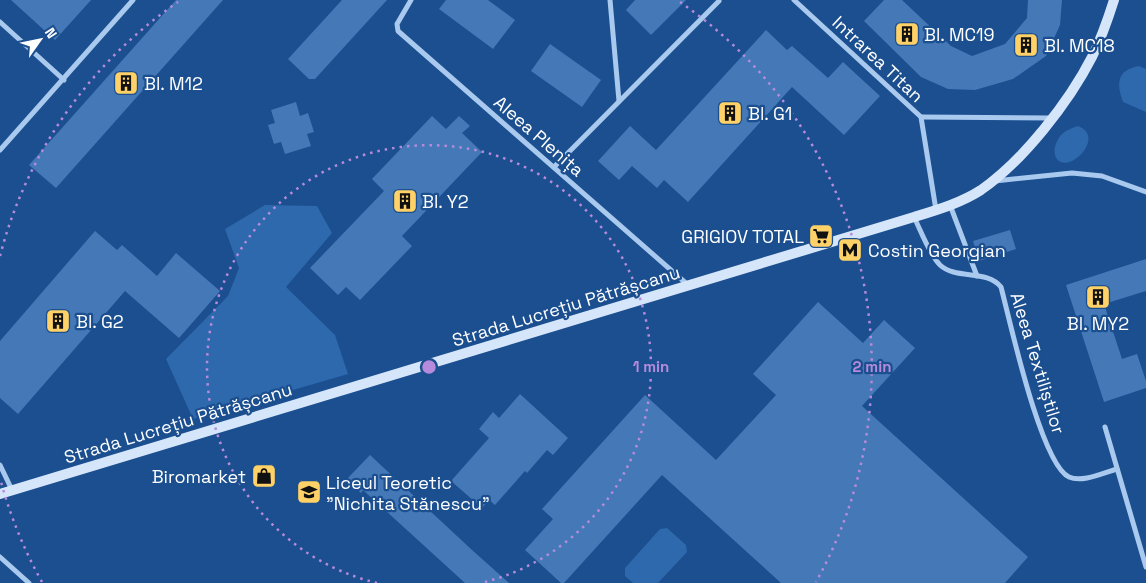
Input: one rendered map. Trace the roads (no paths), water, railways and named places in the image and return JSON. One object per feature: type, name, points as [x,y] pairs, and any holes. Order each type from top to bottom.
[{"type":"main road","name":"Strada Lucrețiu Pătrășcanu","points":[[0,494],[950,205],[974,194],[993,181],[1022,154],[1052,118],[1071,92],[1092,57],[1114,0]]},
{"type":"street","points":[[0,150],[133,0]]},
{"type":"street","name":"Aleea Plenița","points":[[411,0],[397,24],[398,31],[688,285]]},
{"type":"street","points":[[609,0],[619,100]]},
{"type":"street","points":[[554,167],[719,0]]},
{"type":"street","name":"Intrarea Titan","points":[[794,0],[921,117],[936,210]]},
{"type":"street","points":[[0,22],[64,80]]},
{"type":"street","name":"Intrarea Titan","points":[[921,117],[1052,118]]},
{"type":"street","name":"Strada Lucrețiu Pătrășcanu","points":[[993,181],[1072,173],[1102,176],[1146,192]]},
{"type":"street","points":[[950,205],[977,276]]},
{"type":"street","name":"Aleea Textiliștilor","points":[[914,217],[933,255],[940,264],[948,270],[994,280],[1001,287],[1037,420],[1059,468],[1068,476],[1079,479],[1117,469]]},
{"type":"street","points":[[1105,427],[1146,567]]},
{"type":"street","points":[[0,465],[12,490]]},
{"type":"street","points":[[0,556],[29,583]]},
{"type":"place","name":"Bl. MC19","points":[[907,34]]},
{"type":"place","name":"Bl. MC18","points":[[1026,45]]},
{"type":"place","name":"Bl. M12","points":[[126,83]]},
{"type":"place","name":"Bl. G1","points":[[730,113]]},
{"type":"place","name":"Bl. Y2","points":[[405,201]]},
{"type":"place","name":"GRIGIOV TOTAL","points":[[821,236]]},
{"type":"place","name":"Costin Georgian","points":[[850,250]]},
{"type":"place","name":"Bl. MY2","points":[[1098,297]]},
{"type":"place","name":"Bl. G2","points":[[58,321]]},
{"type":"place","name":"Biromarket","points":[[264,476]]},
{"type":"place","name":"Liceul Teoretic \"Nichita Stănescu\"","points":[[309,492]]}]
